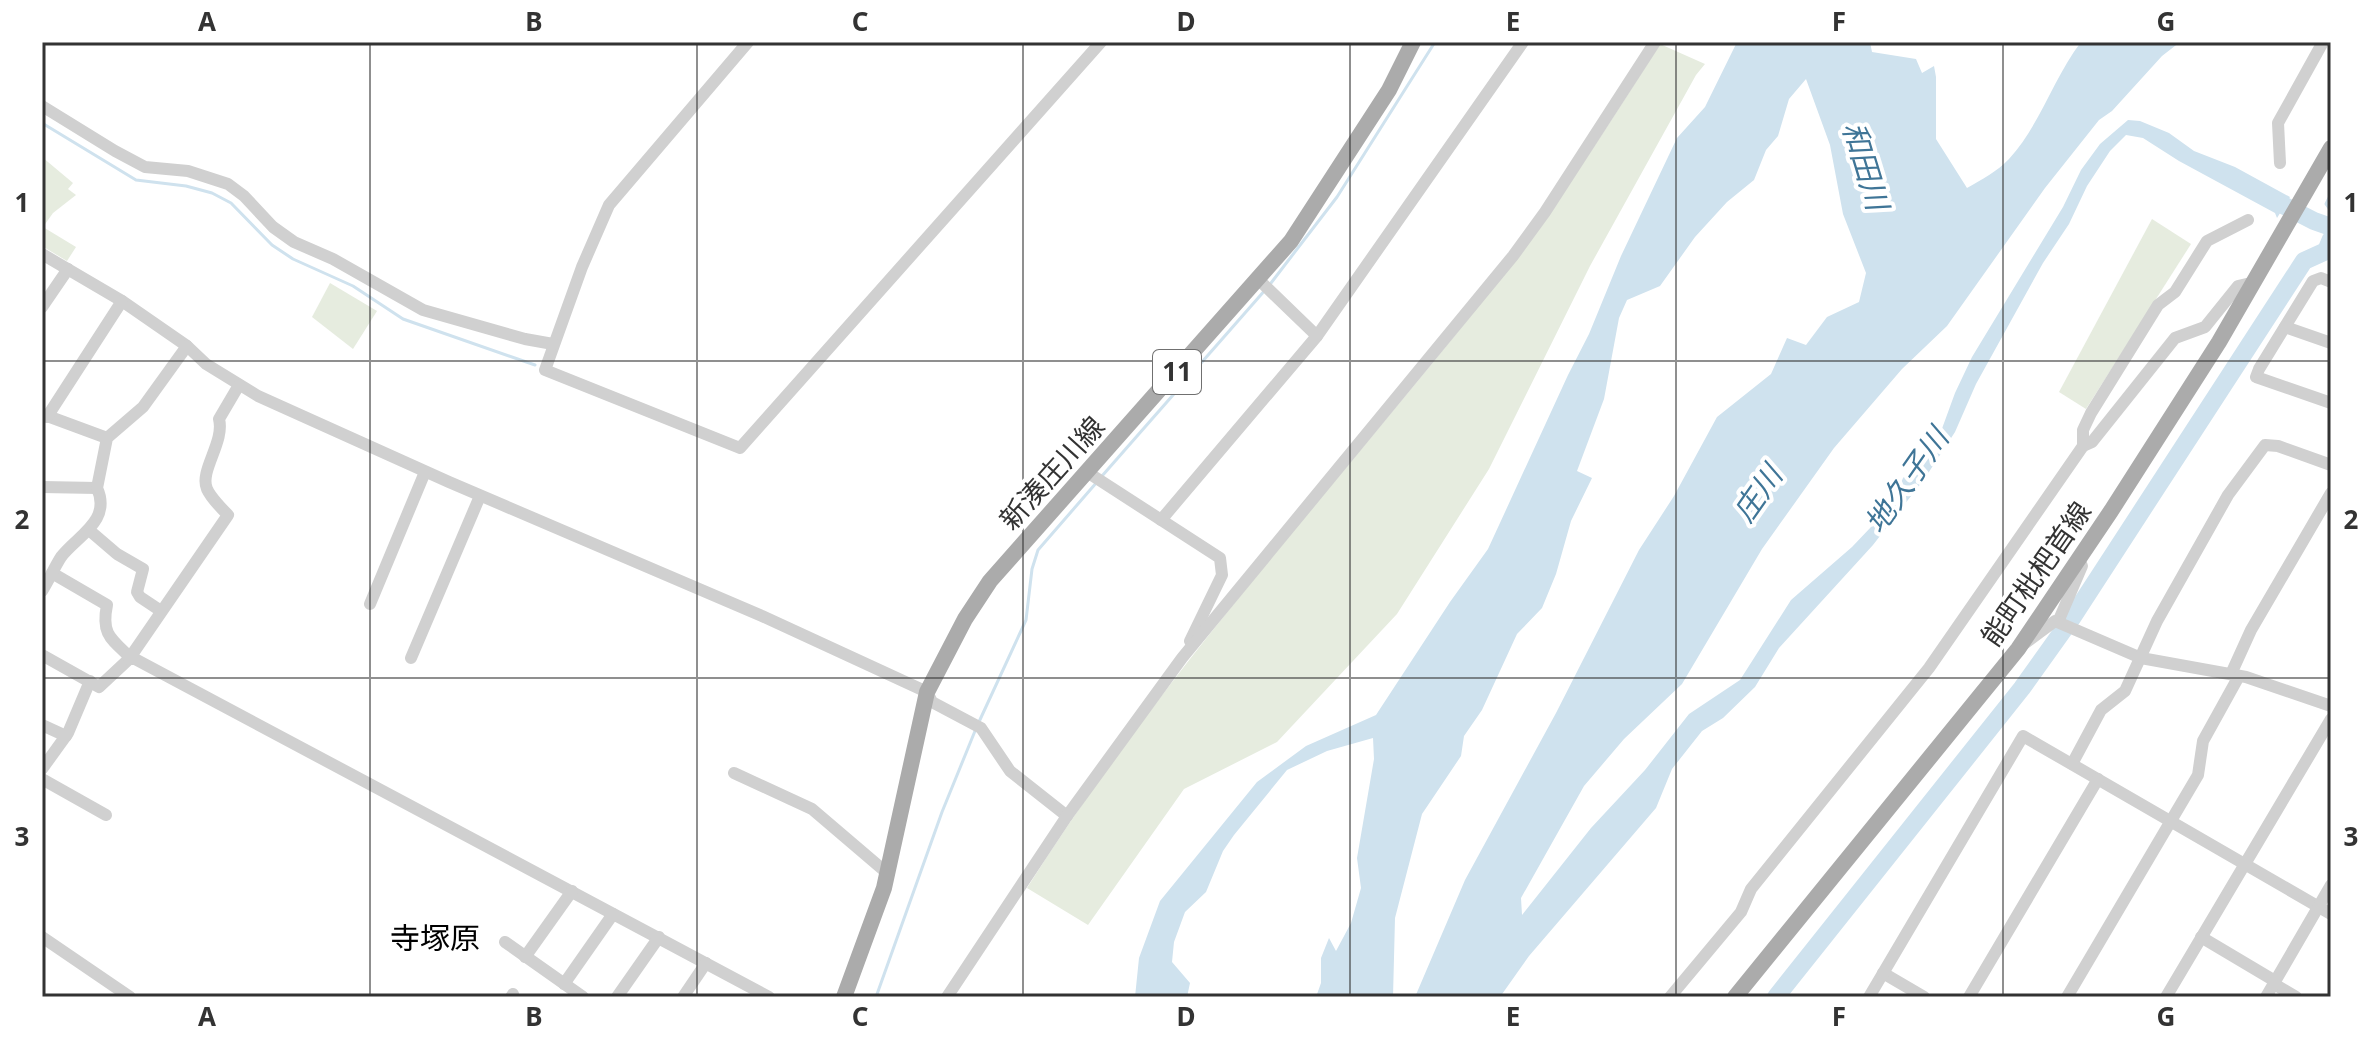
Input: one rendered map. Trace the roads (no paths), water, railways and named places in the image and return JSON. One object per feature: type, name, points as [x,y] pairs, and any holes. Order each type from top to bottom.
[{"type":"main road","name":"新湊庄川線","points":[[844,997],[863,952],[887,873],[927,692],[965,619],[990,581],[1291,241],[1389,90],[1413,42]]},
{"type":"main road","name":"能町枇杷首線","points":[[1735,997],[2018,649],[2171,417],[2255,282],[2331,148]]},
{"type":"street","points":[[748,42],[609,205],[545,370],[740,448],[1101,42]]},
{"type":"street","points":[[1161,520],[1317,336],[1523,42]]},
{"type":"street","points":[[947,997],[1067,816],[1182,658],[1513,256],[1655,42]]},
{"type":"street","points":[[2280,163],[2278,123],[2323,42]]},
{"type":"street","points":[[42,106],[145,167],[188,171],[228,184],[273,227],[294,242],[333,259],[423,310],[553,344]]},
{"type":"street","points":[[2083,446],[2083,430],[2091,413],[2158,305],[2175,292],[2207,241],[2248,220]]},
{"type":"street","points":[[42,254],[122,301],[187,346],[206,364],[258,396],[425,472],[762,616],[927,692],[932,702],[978,726],[1010,771],[1067,816]]},
{"type":"street","points":[[42,307],[68,269]]},
{"type":"street","points":[[2331,282],[2321,278],[2313,281],[2256,377],[2331,403]]},
{"type":"street","points":[[1259,280],[1317,336]]},
{"type":"street","points":[[1670,997],[1741,912],[1751,889],[1929,668],[2083,446],[2092,442],[2175,338],[2205,327],[2238,286],[2255,282]]},
{"type":"street","points":[[107,438],[44,417],[122,301]]},
{"type":"street","points":[[2285,327],[2331,343]]},
{"type":"street","points":[[42,591],[62,555],[89,530],[99,513],[101,496],[97,488],[107,438],[143,407],[187,346]]},
{"type":"street","points":[[42,655],[99,687],[129,658],[228,515],[206,488],[206,479],[219,438],[219,419],[239,385]]},
{"type":"street","points":[[2072,764],[2101,710],[2125,691],[2157,621],[2228,495],[2265,445],[2278,446],[2331,465]]},
{"type":"street","points":[[370,604],[425,472]]},
{"type":"street","points":[[1087,472],[1220,558],[1222,575],[1182,658]]},
{"type":"street","points":[[42,487],[97,488]]},
{"type":"street","points":[[2067,997],[2198,775],[2203,741],[2235,675],[2251,630],[2331,493]]},
{"type":"street","points":[[411,658],[480,496]]},
{"type":"street","points":[[89,530],[117,554],[143,569],[137,592],[161,611]]},
{"type":"street","points":[[2018,649],[2058,622],[2082,566],[2079,559]]},
{"type":"street","points":[[52,573],[107,605],[103,621],[108,636],[129,658],[769,997]]},
{"type":"street","points":[[2058,622],[2141,658],[2235,675],[2331,706]]},
{"type":"street","points":[[42,769],[66,736],[90,681]]},
{"type":"street","points":[[2166,997],[2331,719]]},
{"type":"street","points":[[42,725],[66,736]]},
{"type":"street","points":[[1869,997],[2023,736],[2331,914]]},
{"type":"street","points":[[734,773],[812,809],[887,873]]},
{"type":"street","points":[[42,779],[106,815]]},
{"type":"street","points":[[1969,997],[2098,779]]},
{"type":"street","points":[[2266,997],[2331,885]]},
{"type":"street","points":[[525,957],[572,891]]},
{"type":"street","points":[[564,984],[613,914]]},
{"type":"street","points":[[42,937],[130,997]]},
{"type":"street","points":[[617,997],[659,937]]},
{"type":"street","points":[[2201,937],[2296,997]]},
{"type":"street","points":[[505,942],[583,997]]},
{"type":"street","points":[[683,997],[706,963]]},
{"type":"street","points":[[1883,973],[1924,997]]},
{"type":"water","points":[[1737,42],[1870,42],[1872,52],[1916,59],[1922,73],[1934,66],[1936,139],[1967,188],[2000,167],[2020,146],[2081,42],[2180,42],[2162,56],[2112,111],[2099,120],[2045,188],[1947,326],[1902,369],[1834,448],[1762,549],[1682,684],[1624,739],[1584,786],[1521,898],[1522,915],[1591,828],[1645,770],[1689,714],[1740,680],[1791,600],[1871,527],[1880,502],[1897,492],[1903,478],[1936,445],[1972,357],[2063,207],[2081,170],[2100,144],[2128,120],[2140,121],[2169,133],[2194,151],[2235,167],[2290,197],[2277,218],[2275,213],[2143,138],[2126,135],[2110,151],[2087,186],[2069,224],[2043,263],[1976,384],[1955,432],[1925,478],[1873,545],[1779,648],[1755,687],[1723,718],[1702,731],[1672,769],[1656,808],[1529,956],[1500,997],[1415,997],[1465,880],[1556,713],[1639,550],[1674,496],[1717,417],[1771,374],[1787,338],[1806,345],[1827,317],[1859,302],[1866,273],[1843,214],[1830,145],[1806,79],[1789,99],[1778,136],[1766,150],[1754,180],[1727,202],[1695,237],[1660,286],[1627,300],[1619,318],[1604,399],[1577,471],[1592,478],[1571,521],[1556,574],[1542,608],[1517,634],[1482,710],[1464,736],[1461,756],[1422,814],[1395,918],[1393,997],[1316,997],[1321,983],[1321,958],[1329,938],[1336,951],[1351,923],[1361,888],[1357,858],[1374,759],[1373,738],[1327,751],[1287,770],[1223,851],[1206,892],[1185,912],[1174,942],[1172,962],[1190,983],[1187,997],[1135,997],[1139,958],[1160,901],[1257,782],[1306,746],[1376,715],[1488,549],[1677,138],[1705,107]]},
{"type":"waterway","points":[[1271,283],[1337,197],[1435,42]]},
{"type":"waterway","points":[[42,123],[136,180],[186,186],[212,193],[231,203],[272,245],[293,259],[353,286],[403,319],[535,365]]},
{"type":"waterway","points":[[2331,194],[2326,204],[2331,211]]},
{"type":"waterway","name":"地久子川","points":[[2265,196],[2331,227]]},
{"type":"waterway","name":"地久子川","points":[[1776,997],[2022,688],[2072,618],[2304,261],[2326,251],[2331,239]]},
{"type":"waterway","points":[[1102,476],[1266,289]]},
{"type":"waterway","points":[[978,724],[1026,620],[1032,569],[1038,550],[1097,482]]},
{"type":"waterway","points":[[876,997],[942,812],[975,731]]},
{"type":"district","name":"寺塚原","points":[[435,939]]},
{"type":"water label","name":"和田川","points":[[1865,166]]},
{"type":"water label","name":"庄川","points":[[1758,494]]}]
